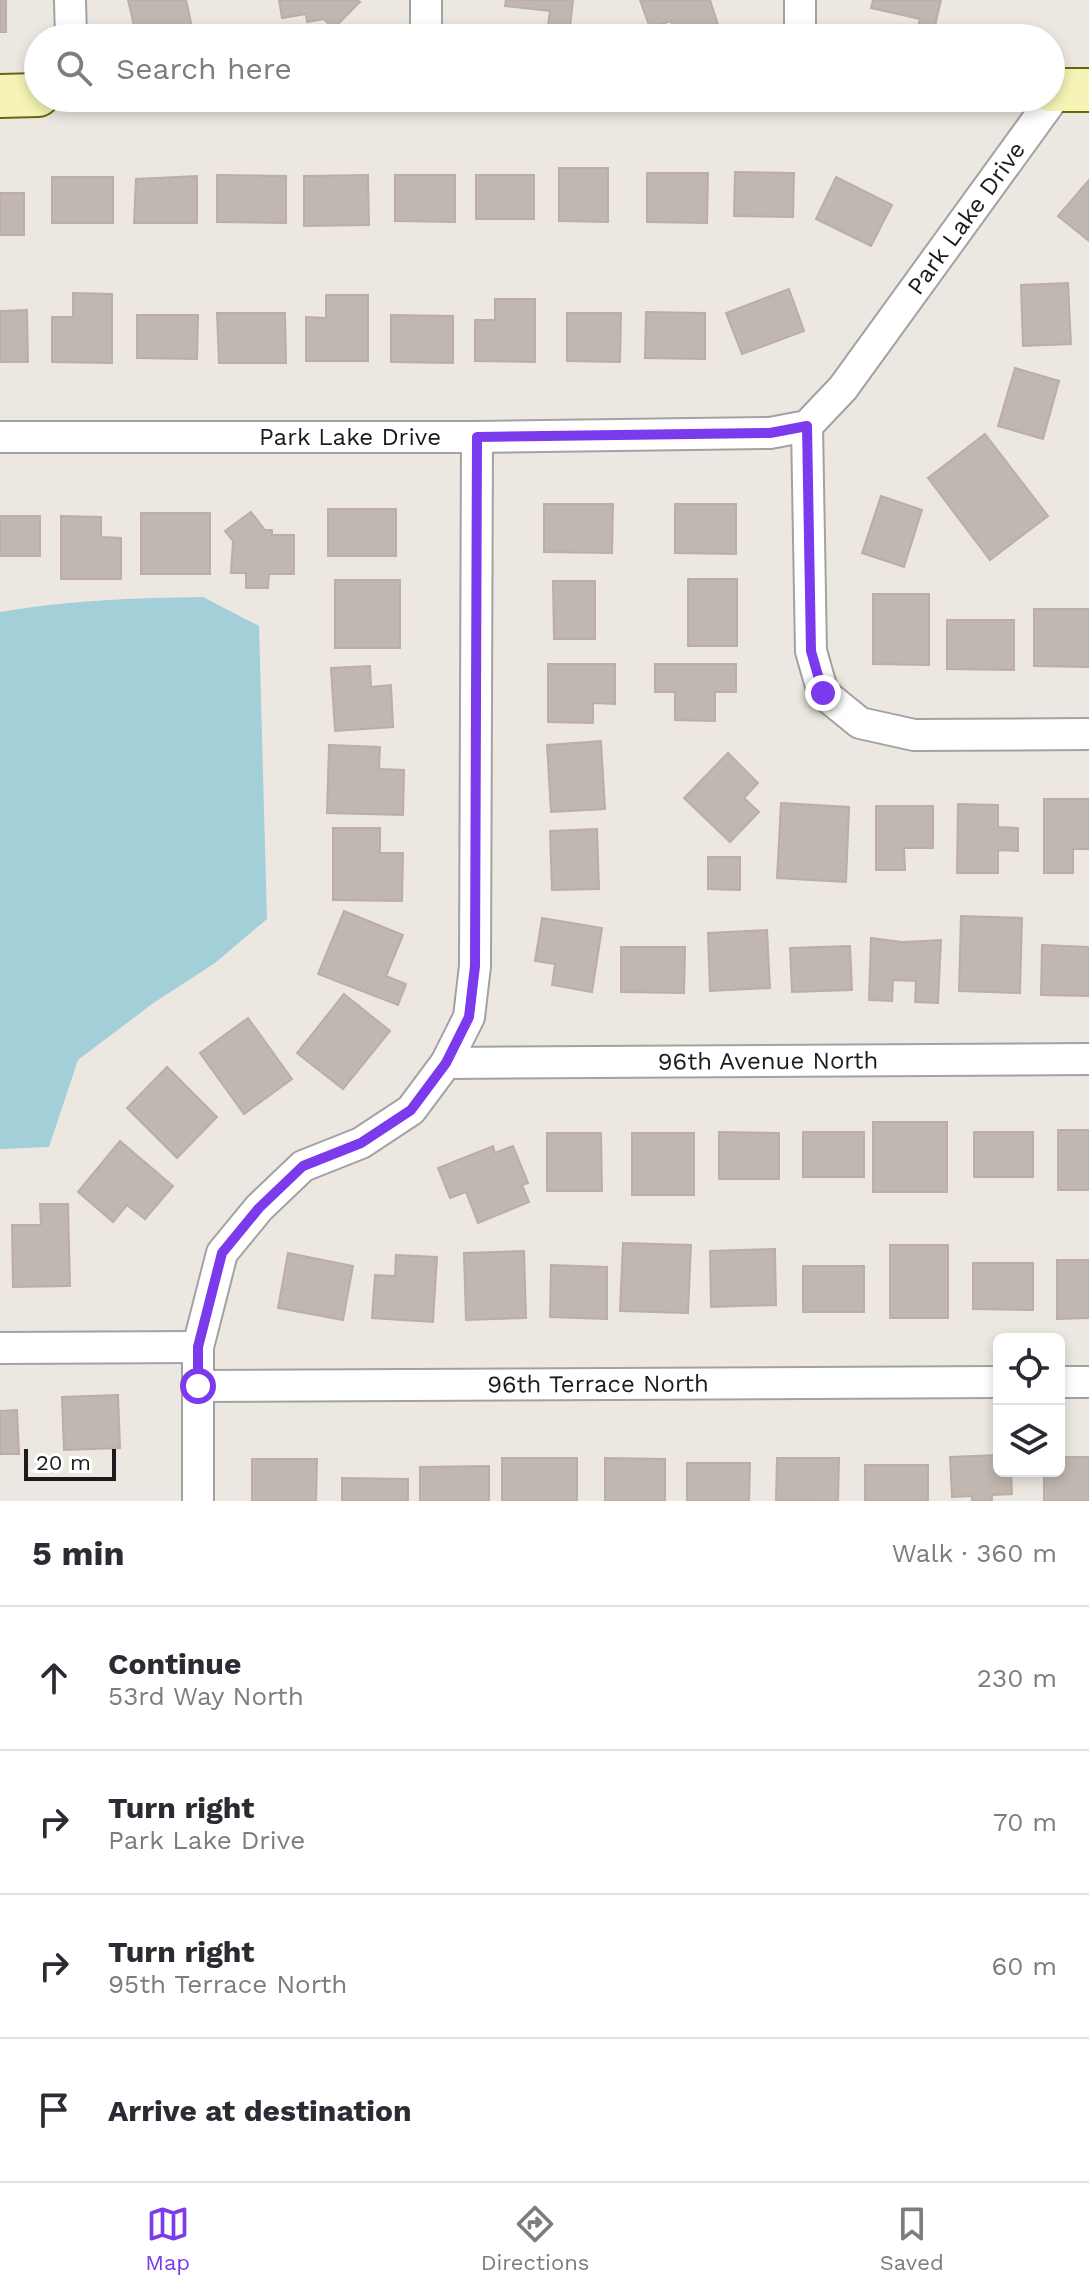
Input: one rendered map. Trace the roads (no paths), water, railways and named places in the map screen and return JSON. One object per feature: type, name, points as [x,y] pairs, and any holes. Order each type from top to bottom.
[{"type":"street","points":[[70,0],[71,24]]},
{"type":"street","points":[[426,0],[426,24]]},
{"type":"street","points":[[800,0],[800,24]]},
{"type":"street","points":[[0,96],[24,95]]},
{"type":"street","name":"Park Lake Drive","points":[[0,437],[477,437],[770,433],[807,426],[843,388],[1050,112]]},
{"type":"street","points":[[807,426],[811,651],[823,693],[860,723],[914,735],[1089,734]]},
{"type":"street","points":[[198,1501],[198,1347],[222,1253],[259,1208],[303,1166],[361,1143],[411,1110],[446,1063],[469,1017],[475,966],[477,437]]},
{"type":"street","name":"96th Avenue North","points":[[446,1063],[1089,1059]]},
{"type":"street","points":[[0,1348],[198,1347]]},
{"type":"street","name":"96th Terrace North","points":[[198,1386],[993,1382]]},
{"type":"street","points":[[1065,1382],[1089,1382]]},
{"type":"water","points":[[203,597],[259,626],[267,919],[215,963],[152,1004],[78,1060],[49,1147],[0,1149],[0,612],[101,600]]}]
